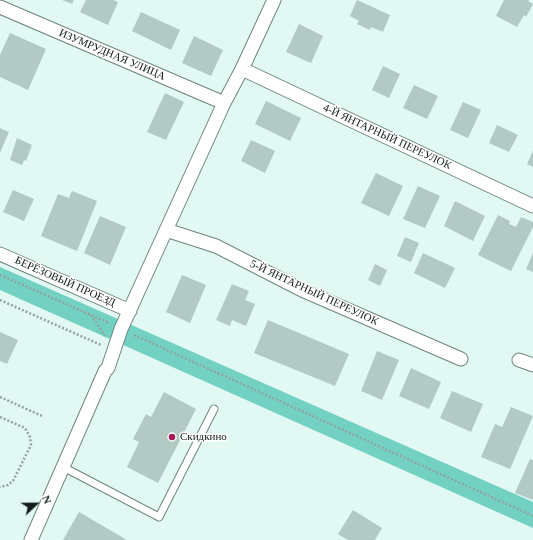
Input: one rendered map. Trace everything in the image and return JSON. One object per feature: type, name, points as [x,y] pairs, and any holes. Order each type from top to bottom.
[{"type":"street","points":[[31,540],[114,351],[121,329],[224,103],[242,69],[274,0]]},
{"type":"street","name":"ИЗУМРУДНАЯ УЛИЦА","points":[[0,6],[224,103]]},
{"type":"street","name":"4-Й ЯНТАРНЫЙ ПЕРЕУЛОК","points":[[242,69],[533,206]]},
{"type":"street","name":"5-Й ЯНТАРНЫЙ ПЕРЕУЛОК","points":[[166,230],[216,246],[302,290],[461,359]]},
{"type":"street","name":"БЕРЁЗОВЫЙ ПРОЕЗД","points":[[0,254],[130,311]]},
{"type":"street","points":[[519,360],[533,366]]},
{"type":"lane","points":[[63,467],[159,517],[214,409]]},
{"type":"path","points":[[0,275],[533,516]]},
{"type":"path","points":[[0,300],[114,351]]},
{"type":"path","points":[[91,315],[114,351]]},
{"type":"path","points":[[0,397],[42,416]]},
{"type":"path","points":[[0,417],[25,428],[30,437],[31,445],[13,481],[8,485],[0,487]]},
{"type":"green space","points":[[0,267],[533,502],[533,528],[0,290]]},
{"type":"building","points":[[62,0],[74,0],[72,4]]},
{"type":"building","points":[[86,0],[113,0],[118,2],[108,25],[80,12]]},
{"type":"building","points":[[357,0],[390,15],[383,32],[371,27],[370,30],[357,24],[359,21],[350,16]]},
{"type":"building","points":[[504,0],[529,0],[528,1],[533,4],[526,17],[524,15],[517,27],[496,16]]},
{"type":"building","points":[[141,12],[180,30],[171,50],[132,31]]},
{"type":"building","points":[[299,24],[323,36],[311,63],[286,52]]},
{"type":"building","points":[[10,33],[46,49],[28,90],[0,77],[0,55]]},
{"type":"building","points":[[194,36],[223,50],[211,76],[182,63]]},
{"type":"building","points":[[383,66],[400,74],[389,98],[372,90]]},
{"type":"building","points":[[414,85],[438,96],[427,119],[403,108]]},
{"type":"building","points":[[165,93],[184,102],[166,140],[147,132]]},
{"type":"building","points":[[266,101],[301,118],[290,141],[255,124]]},
{"type":"building","points":[[463,102],[481,110],[468,138],[450,130]]},
{"type":"building","points":[[497,125],[518,135],[509,152],[489,143]]},
{"type":"building","points":[[0,128],[9,132],[0,153]]},
{"type":"building","points":[[17,138],[32,145],[26,161],[24,160],[22,165],[10,160]]},
{"type":"building","points":[[251,140],[275,151],[265,173],[241,161]]},
{"type":"building","points":[[533,151],[533,167],[527,164]]},
{"type":"building","points":[[376,173],[403,186],[389,216],[361,203]]},
{"type":"building","points":[[418,186],[440,196],[425,228],[403,219]]},
{"type":"building","points":[[13,190],[34,199],[24,221],[3,212]]},
{"type":"building","points":[[72,191],[97,201],[77,251],[41,236],[58,194],[69,198]]},
{"type":"building","points":[[455,201],[485,216],[473,241],[444,226]]},
{"type":"building","points":[[498,215],[510,221],[509,224],[516,227],[521,217],[533,222],[533,227],[511,271],[478,255]]},
{"type":"building","points":[[100,216],[126,227],[110,265],[84,253]]},
{"type":"building","points":[[405,237],[419,243],[411,262],[397,256]]},
{"type":"building","points":[[423,253],[455,268],[445,288],[414,273]]},
{"type":"building","points":[[533,253],[533,272],[526,269]]},
{"type":"building","points":[[375,264],[387,270],[380,286],[368,280]]},
{"type":"building","points":[[182,275],[206,285],[190,323],[166,312]]},
{"type":"building","points":[[232,284],[249,291],[245,300],[255,304],[246,326],[232,320],[230,326],[216,320]]},
{"type":"building","points":[[268,320],[349,354],[335,386],[254,353]]},
{"type":"building","points":[[0,332],[18,340],[7,364],[0,361]]},
{"type":"building","points":[[377,351],[399,360],[382,400],[361,391]]},
{"type":"building","points":[[411,368],[441,382],[429,409],[399,396]]},
{"type":"building","points":[[452,391],[483,404],[471,432],[440,418]]},
{"type":"building","points":[[164,392],[196,409],[158,483],[127,467],[139,442],[133,439],[146,414],[151,417]]},
{"type":"building","points":[[511,407],[533,416],[510,469],[481,457],[495,424],[502,427]]},
{"type":"building","points":[[530,459],[533,460],[533,500],[515,493]]},
{"type":"building","points":[[353,510],[382,528],[375,540],[348,540],[338,534]]},
{"type":"building","points":[[79,512],[127,540],[63,540]]},
{"type":"place","name":"Скидкино","points":[[172,437]]}]
